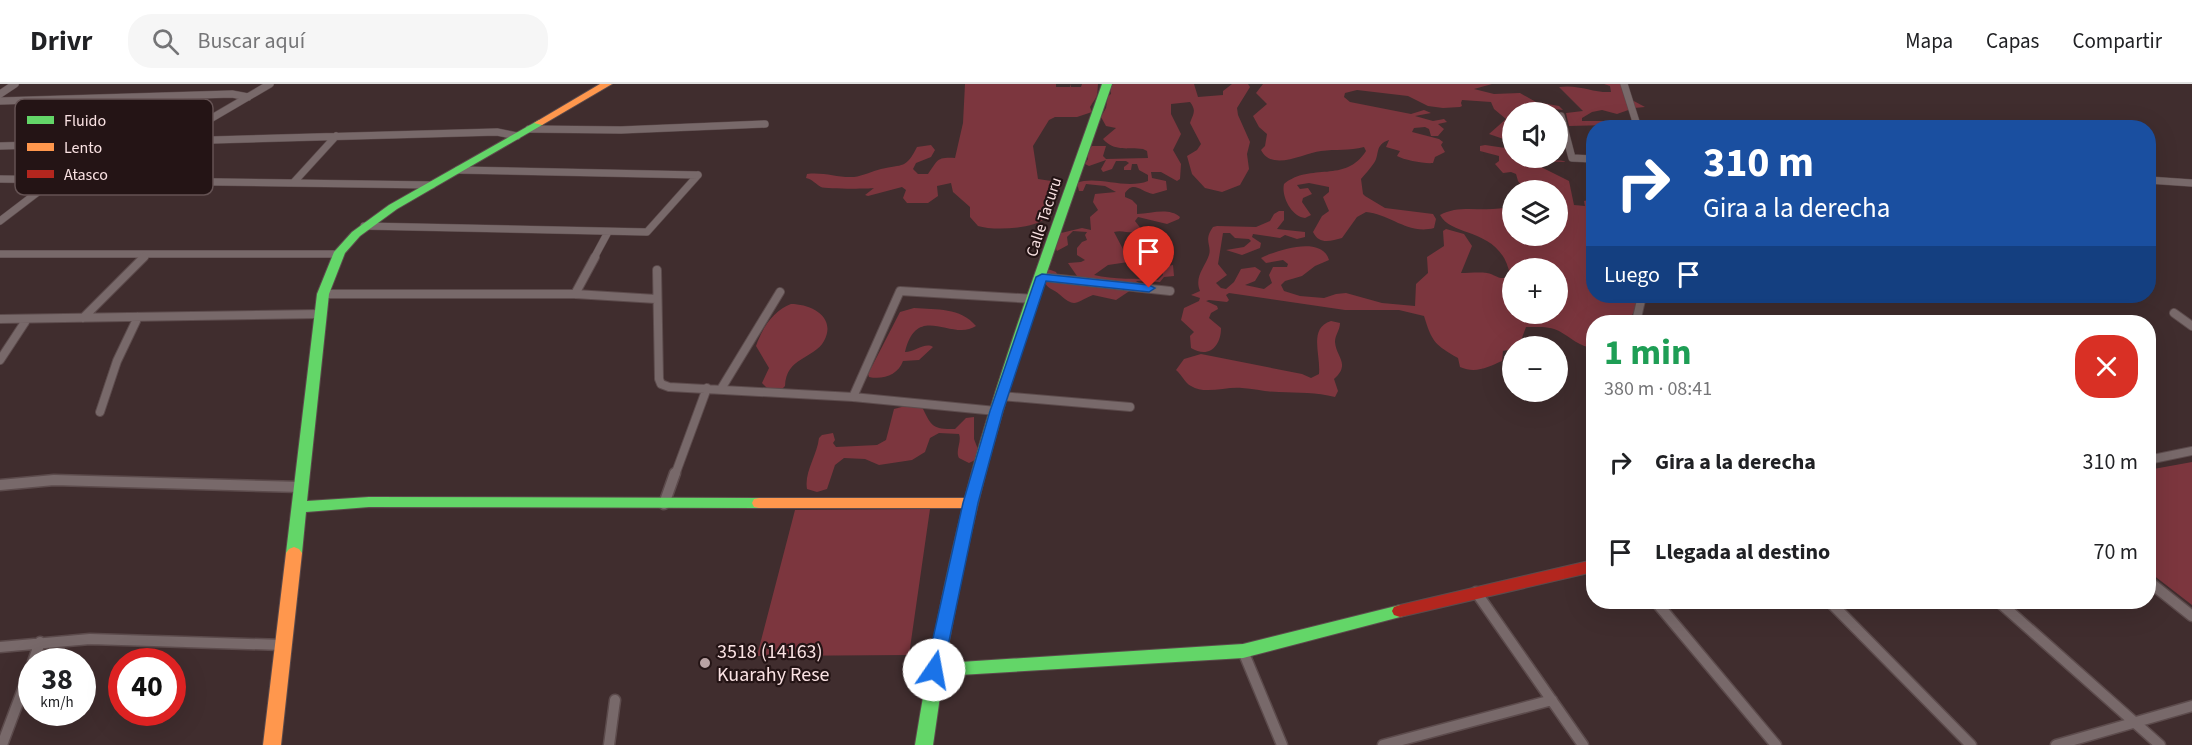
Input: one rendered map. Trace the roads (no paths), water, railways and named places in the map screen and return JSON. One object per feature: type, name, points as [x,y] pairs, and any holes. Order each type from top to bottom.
[{"type":"street","points":[[0,94],[15,84]]},
{"type":"street","points":[[213,117],[270,84]]},
{"type":"street","points":[[272,745],[322,294],[337,254],[345,243],[364,226],[607,84]]},
{"type":"street","name":"Calle Tacuru","points":[[924,745],[934,670],[971,503],[996,411],[1107,84]]},
{"type":"street","points":[[1624,84],[1635,120]]},
{"type":"street","points":[[66,99],[232,94],[248,97]]},
{"type":"street","points":[[0,101],[15,101]]},
{"type":"street","points":[[213,139],[621,130],[765,124]]},
{"type":"street","points":[[294,182],[336,136]]},
{"type":"street","points":[[1568,143],[1572,158],[1586,159]]},
{"type":"street","points":[[0,146],[15,145]]},
{"type":"street","points":[[364,226],[647,232],[698,175],[458,170]]},
{"type":"street","points":[[0,179],[15,179]]},
{"type":"street","points":[[213,181],[432,185]]},
{"type":"street","points":[[2156,181],[2192,183]]},
{"type":"street","points":[[0,221],[34,195]]},
{"type":"street","points":[[575,294],[608,232]]},
{"type":"street","points":[[0,254],[337,254]]},
{"type":"street","points":[[83,318],[146,255]]},
{"type":"street","points":[[657,270],[658,379],[661,384],[669,387],[853,397],[996,411]]},
{"type":"street","points":[[1042,277],[1170,291]]},
{"type":"street","points":[[853,397],[900,291],[1035,298]]},
{"type":"street","points":[[721,389],[780,292]]},
{"type":"street","points":[[322,294],[575,294],[656,298]]},
{"type":"street","points":[[2174,313],[2192,326]]},
{"type":"street","points":[[0,319],[320,314]]},
{"type":"street","points":[[100,412],[117,360],[138,317]]},
{"type":"street","points":[[0,360],[27,319]]},
{"type":"street","points":[[664,504],[708,388]]},
{"type":"street","points":[[1001,396],[1130,407]]},
{"type":"street","points":[[2156,459],[2190,454]]},
{"type":"street","points":[[0,485],[54,480],[301,487]]},
{"type":"street","points":[[299,507],[369,502],[971,503]]},
{"type":"street","points":[[934,670],[1243,651],[1476,592],[1586,568]]},
{"type":"street","points":[[2156,587],[2192,616]]},
{"type":"street","points":[[1476,592],[1583,745]]},
{"type":"street","points":[[1662,609],[1776,745]]},
{"type":"street","points":[[1837,609],[1971,745]]},
{"type":"street","points":[[2007,609],[2160,745]]},
{"type":"street","points":[[0,647],[90,639],[283,645]]},
{"type":"street","points":[[38,648],[40,642]]},
{"type":"street","points":[[1243,651],[1282,745]]},
{"type":"street","points":[[609,745],[615,700]]},
{"type":"street","points":[[1383,745],[1552,700]]},
{"type":"street","points":[[2,745],[18,701]]},
{"type":"street","points":[[2056,745],[2192,706]]},
{"type":"place","name":"3518 (14163) Kuarahy Rese","points":[[705,663]]}]
